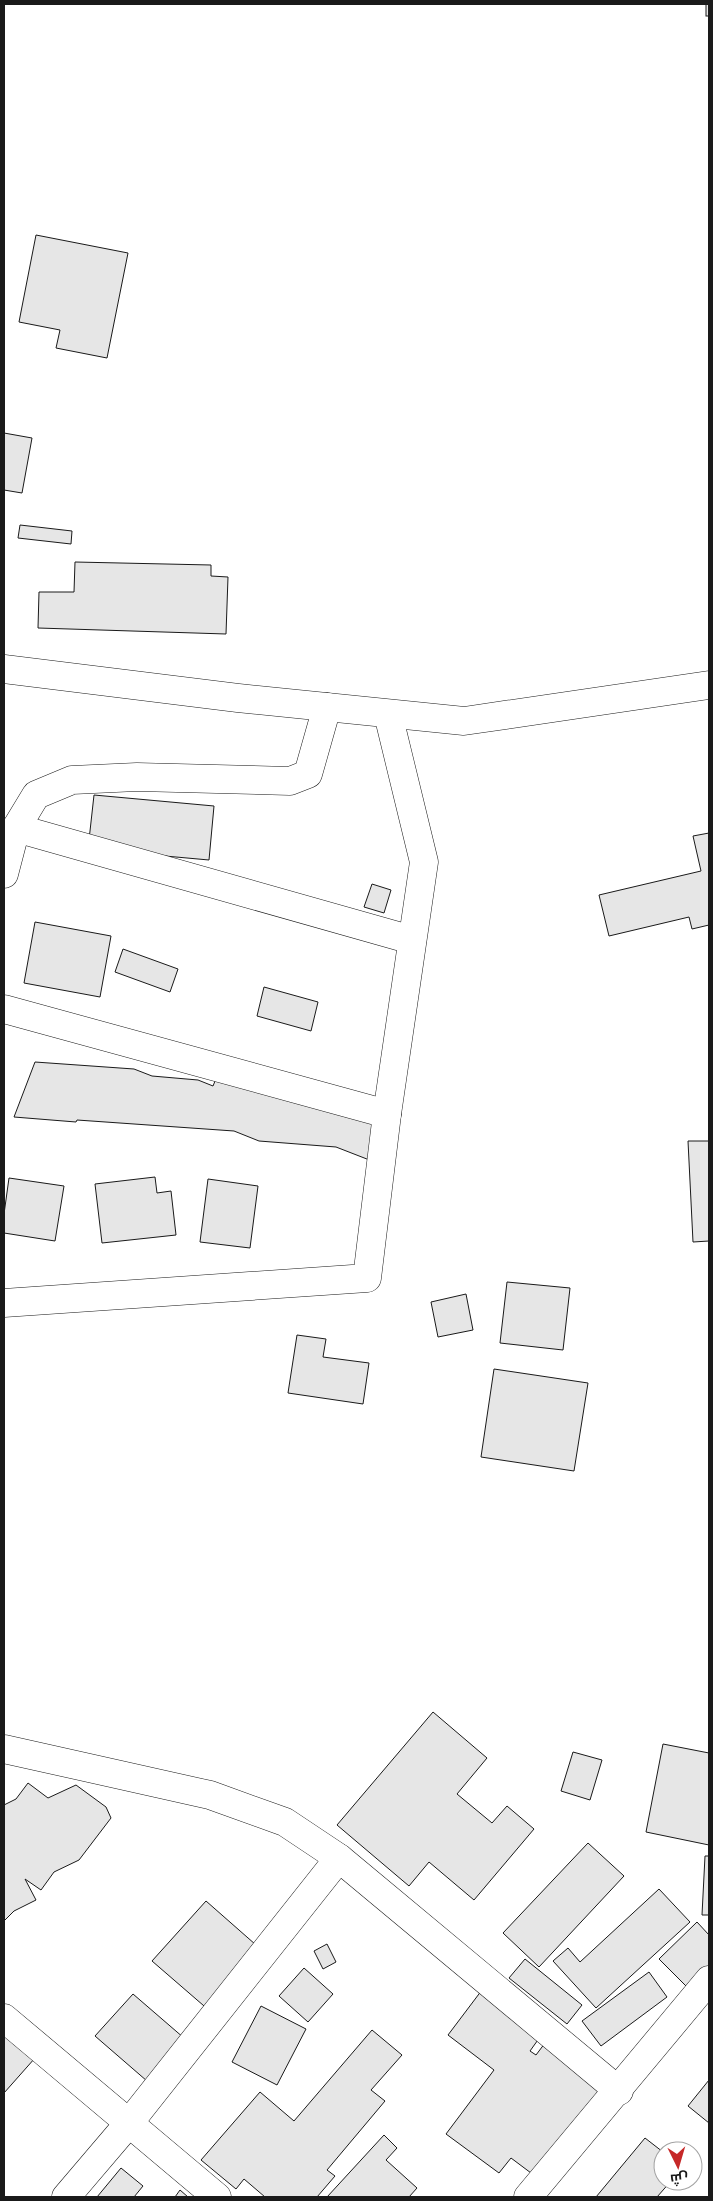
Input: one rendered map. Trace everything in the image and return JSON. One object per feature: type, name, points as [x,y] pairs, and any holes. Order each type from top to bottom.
[{"type":"street","points":[[4,668],[238,698],[464,722],[709,685]]},
{"type":"street","points":[[4,874],[16,828],[36,795],[72,780],[137,777],[290,781],[308,774],[327,707]]},
{"type":"street","points":[[4,1303],[368,1278],[387,1114],[424,862],[388,714]]},
{"type":"street","points":[[16,828],[412,940]]},
{"type":"street","points":[[4,1009],[387,1114]]},
{"type":"street","points":[[4,1749],[210,1794],[285,1822],[339,1858],[619,2091]]},
{"type":"street","points":[[66,2197],[129,2123],[339,1858]]},
{"type":"street","points":[[528,2197],[619,2091],[709,1980]]},
{"type":"street","points":[[4,2018],[217,2197]]},
{"type":"building","points":[[706,4],[709,4],[709,16],[706,16]]},
{"type":"building","points":[[36,235],[128,253],[107,358],[56,348],[60,330],[19,322]]},
{"type":"building","points":[[4,433],[32,438],[22,493],[4,490]]},
{"type":"building","points":[[20,525],[72,531],[71,544],[18,538]]},
{"type":"building","points":[[75,562],[211,565],[211,576],[228,577],[226,634],[38,628],[39,592],[74,592]]},
{"type":"building","points":[[94,795],[214,806],[209,860],[88,849]]},
{"type":"building","points":[[709,833],[709,925],[692,929],[689,917],[609,936],[599,895],[701,871],[693,836]]},
{"type":"building","points":[[372,884],[391,890],[384,913],[364,907]]},
{"type":"building","points":[[35,922],[111,936],[100,997],[24,983]]},
{"type":"building","points":[[123,949],[178,969],[170,992],[115,972]]},
{"type":"building","points":[[264,987],[318,1002],[311,1031],[257,1016]]},
{"type":"building","points":[[35,1062],[134,1069],[152,1076],[198,1080],[213,1086],[220,1069],[310,1090],[400,1127],[396,1126],[372,1161],[336,1147],[259,1141],[234,1131],[14,1117]]},
{"type":"building","points":[[688,1141],[709,1141],[709,1241],[693,1242]]},
{"type":"building","points":[[155,1177],[157,1193],[171,1191],[176,1235],[102,1243],[95,1184]]},
{"type":"building","points":[[9,1178],[64,1186],[55,1241],[4,1233],[4,1214]]},
{"type":"building","points":[[208,1179],[258,1186],[250,1248],[200,1242]]},
{"type":"building","points":[[507,1282],[570,1288],[563,1350],[500,1343]]},
{"type":"building","points":[[466,1294],[473,1330],[438,1337],[431,1302]]},
{"type":"building","points":[[297,1335],[326,1339],[323,1357],[369,1363],[363,1404],[288,1393]]},
{"type":"building","points":[[494,1369],[588,1383],[574,1471],[481,1457]]},
{"type":"building","points":[[433,1712],[487,1758],[457,1794],[492,1823],[507,1806],[534,1829],[474,1900],[429,1862],[409,1886],[337,1825]]},
{"type":"building","points":[[663,1744],[709,1753],[709,1845],[646,1832]]},
{"type":"building","points":[[573,1752],[602,1760],[590,1800],[561,1791]]},
{"type":"building","points":[[28,1783],[48,1798],[76,1785],[106,1807],[111,1818],[79,1860],[54,1872],[41,1890],[25,1879],[36,1900],[14,1911],[4,1921],[4,1805],[16,1799]]},
{"type":"building","points":[[588,1843],[624,1876],[539,1967],[503,1933]]},
{"type":"building","points":[[705,1856],[709,1856],[709,1915],[702,1915]]},
{"type":"building","points":[[659,1889],[690,1922],[596,2008],[553,1961],[568,1948],[580,1962]]},
{"type":"building","points":[[206,1901],[264,1952],[211,2012],[152,1961]]},
{"type":"building","points":[[697,1922],[709,1935],[709,1967],[688,1988],[659,1959]]},
{"type":"building","points":[[327,1944],[336,1962],[323,1969],[314,1951]]},
{"type":"building","points":[[525,1959],[582,2005],[567,2024],[509,1978]]},
{"type":"building","points":[[304,1968],[333,1994],[308,2022],[279,1996]]},
{"type":"building","points":[[649,1972],[667,1997],[601,2046],[582,2021]]},
{"type":"building","points":[[491,1978],[550,2023],[530,2051],[536,2055],[557,2027],[615,2071],[535,2176],[511,2158],[499,2173],[446,2134],[494,2070],[448,2035]]},
{"type":"building","points":[[133,1994],[184,2038],[147,2081],[95,2036]]},
{"type":"building","points":[[261,2006],[306,2029],[277,2085],[232,2062]]},
{"type":"building","points":[[372,2030],[402,2055],[371,2090],[385,2101],[327,2170],[335,2176],[317,2197],[265,2197],[244,2179],[236,2189],[201,2160],[260,2092],[294,2121]]},
{"type":"building","points":[[4,2031],[35,2058],[4,2093]]},
{"type":"building","points":[[709,2080],[709,2123],[688,2106]]},
{"type":"building","points":[[384,2135],[397,2148],[386,2160],[417,2188],[409,2197],[327,2197]]},
{"type":"building","points":[[645,2138],[653,2144],[653,2191],[662,2191],[657,2197],[596,2197]]},
{"type":"building","points":[[121,2168],[143,2186],[134,2197],[97,2197]]},
{"type":"building","points":[[180,2190],[188,2197],[175,2197]]}]
